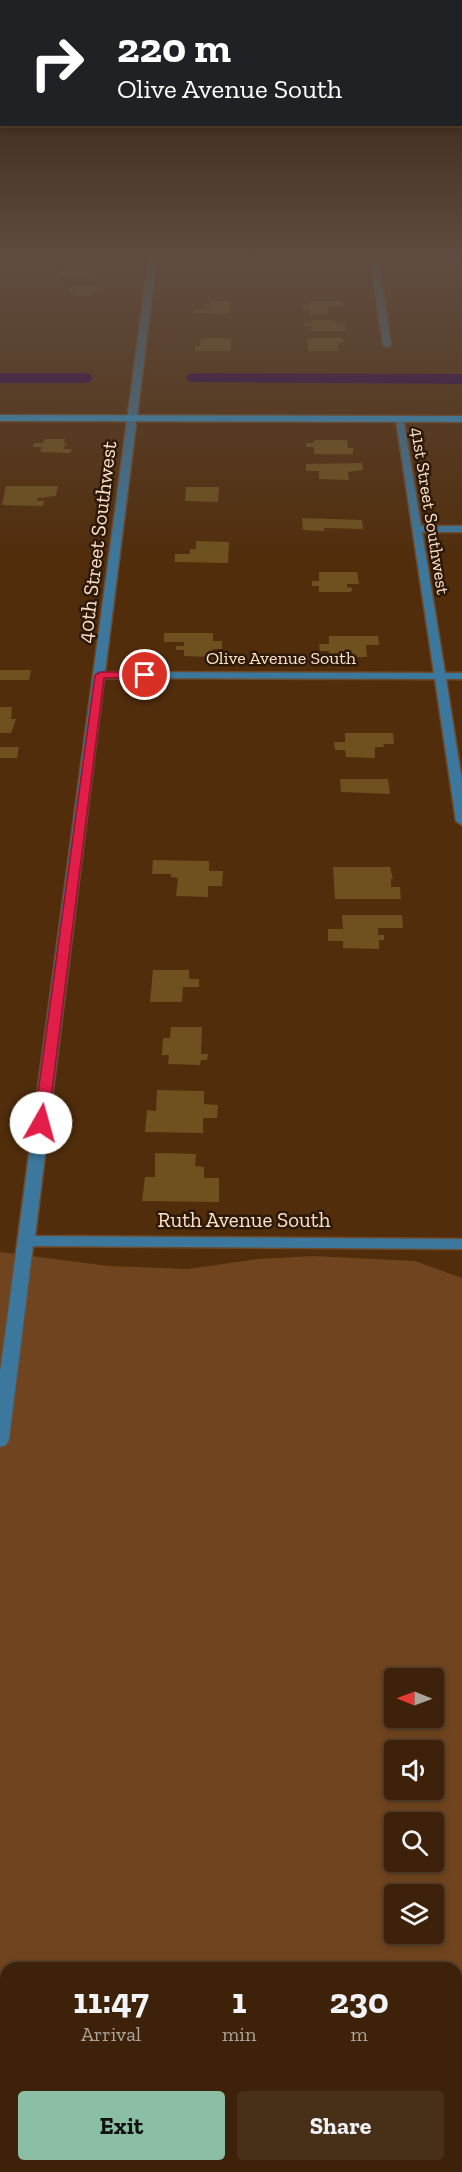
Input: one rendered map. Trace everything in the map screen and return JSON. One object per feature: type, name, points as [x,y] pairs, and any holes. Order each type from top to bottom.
[{"type":"street","name":"40th Street Southwest","points":[[0,1440],[140,357]]},
{"type":"street","points":[[0,418],[462,420]]},
{"type":"street","name":"41st Street Southwest","points":[[400,419],[462,822]]},
{"type":"street","points":[[416,529],[462,529]]},
{"type":"street","name":"Olive Avenue South","points":[[100,675],[462,676]]},
{"type":"street","name":"Ruth Avenue South","points":[[25,1241],[462,1244]]},
{"type":"shaded area","points":[[0,1252],[109,1266],[188,1269],[258,1259],[313,1256],[415,1261],[462,1278],[462,1962],[0,1962]]},
{"type":"building","points":[[44,439],[65,439],[64,443],[67,443],[63,449],[72,449],[70,453],[40,452],[42,447],[33,447],[34,443],[43,443]]},
{"type":"building","points":[[314,440],[347,440],[348,448],[353,448],[353,454],[314,454],[314,447],[306,447],[306,443],[314,443]]},
{"type":"building","points":[[362,463],[363,470],[348,472],[349,480],[319,479],[319,471],[306,471],[306,464]]},
{"type":"building","points":[[6,486],[58,486],[56,496],[38,498],[37,501],[44,501],[43,506],[2,505]]},
{"type":"building","points":[[186,487],[219,487],[218,502],[185,501]]},
{"type":"building","points":[[302,518],[362,520],[363,529],[303,530]]},
{"type":"building","points":[[196,541],[229,542],[228,563],[175,562],[175,554],[190,554],[190,549],[196,549]]},
{"type":"building","points":[[319,572],[357,572],[359,584],[347,584],[347,587],[353,588],[351,592],[319,592],[319,586],[312,586],[312,581],[319,581]]},
{"type":"building","points":[[164,633],[213,633],[213,641],[222,641],[222,649],[213,649],[212,657],[184,656],[184,650],[176,650],[176,646],[184,646],[184,642],[164,642]]},
{"type":"building","points":[[329,636],[378,636],[379,645],[366,645],[367,657],[330,657],[329,651],[320,651],[319,644],[329,644]]},
{"type":"building","points":[[0,670],[31,670],[29,680],[0,680]]},
{"type":"building","points":[[0,707],[12,707],[11,719],[16,719],[11,733],[0,733]]},
{"type":"building","points":[[345,733],[393,733],[394,744],[375,747],[375,758],[346,757],[345,750],[335,750],[334,742],[345,742]]},
{"type":"building","points":[[0,747],[19,747],[17,758],[0,758]]},
{"type":"building","points":[[340,779],[388,779],[390,794],[341,792]]},
{"type":"building","points":[[153,860],[209,861],[209,871],[223,871],[222,886],[208,886],[208,897],[176,896],[178,878],[171,877],[171,874],[152,874]]},
{"type":"building","points":[[333,867],[390,867],[393,879],[391,879],[391,887],[400,887],[401,899],[335,899]]},
{"type":"building","points":[[342,915],[402,915],[403,928],[378,928],[378,935],[384,935],[384,940],[379,940],[379,949],[343,948],[343,941],[328,941],[328,929],[343,929]]},
{"type":"building","points":[[153,970],[189,970],[189,979],[199,979],[199,987],[183,987],[182,1002],[150,1002]]},
{"type":"building","points":[[171,1027],[202,1027],[201,1054],[208,1054],[207,1060],[201,1060],[200,1065],[168,1064],[169,1055],[162,1055],[163,1038],[170,1038]]},
{"type":"building","points":[[157,1090],[204,1091],[204,1104],[218,1105],[217,1118],[203,1118],[203,1133],[145,1132],[147,1110],[156,1111]]},
{"type":"building","points":[[155,1153],[196,1154],[195,1166],[204,1167],[204,1178],[219,1178],[219,1202],[142,1201],[145,1177],[155,1177]]},
{"type":"waterway","points":[[0,378],[84,378]]},
{"type":"waterway","points":[[195,378],[462,379]]},
{"type":"route","points":[[41,1123],[100,675],[145,675]]}]
